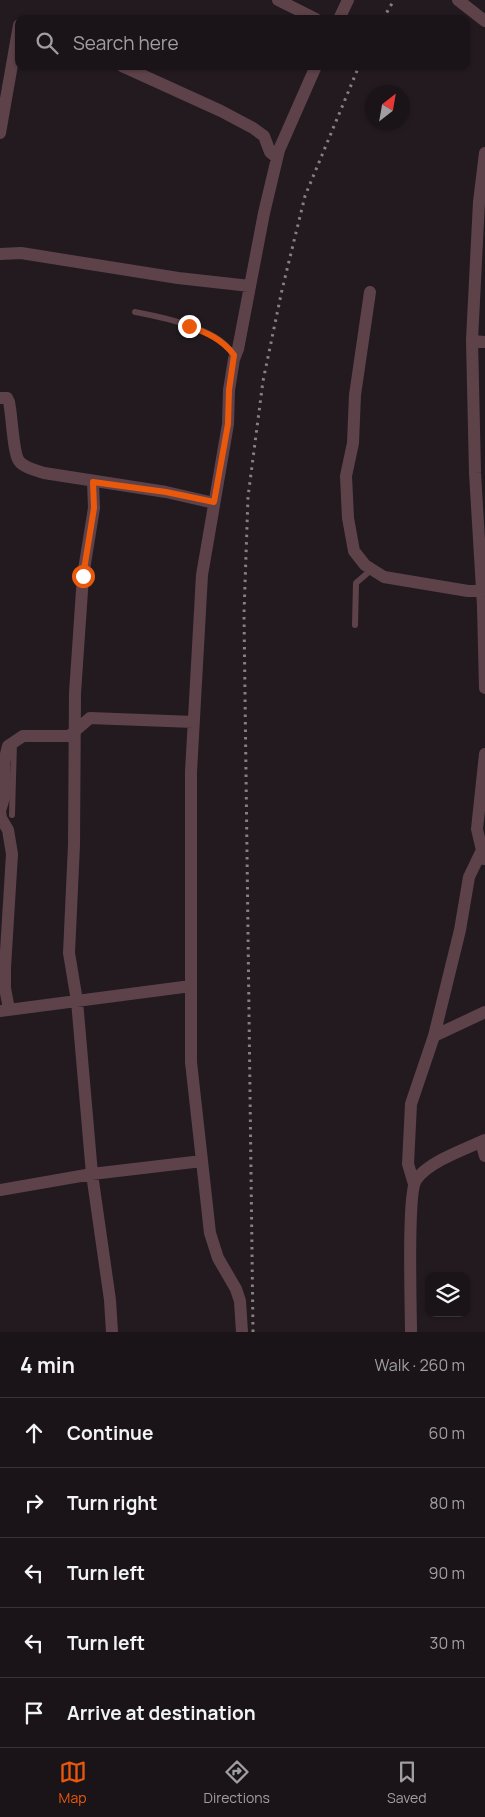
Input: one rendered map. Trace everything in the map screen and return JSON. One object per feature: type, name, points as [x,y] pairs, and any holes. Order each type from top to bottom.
[{"type":"street","points":[[278,0],[308,15]]},
{"type":"street","points":[[341,15],[348,0]]},
{"type":"street","points":[[458,0],[485,21]]},
{"type":"street","points":[[0,133],[15,48]]},
{"type":"street","points":[[131,70],[221,111],[260,132],[270,152],[277,158]]},
{"type":"street","points":[[242,1332],[240,1301],[236,1289],[218,1258],[210,1233],[191,1062],[190,841],[202,575],[228,424],[229,390],[234,359],[238,349],[277,158],[314,70]]},
{"type":"street","points":[[485,153],[479,202],[482,235],[475,472],[484,605],[485,688]]},
{"type":"street","points":[[0,254],[21,253],[178,278],[250,286]]},
{"type":"street","points":[[370,292],[355,395],[353,442],[346,476],[348,518],[352,545],[358,557],[371,570],[384,577],[402,582],[468,591],[482,591]]},
{"type":"street","points":[[0,398],[6,398],[10,402],[16,452],[20,462],[44,473],[166,492],[214,502]]},
{"type":"street","points":[[93,482],[94,508],[83,576],[75,693],[74,845],[69,953],[77,1001],[92,1174],[110,1300],[112,1332]]},
{"type":"street","points":[[191,986],[4,1010],[12,854],[8,830],[1,818],[0,811],[5,794],[5,751],[14,740],[23,736],[62,737],[75,733],[90,718],[194,722]]},
{"type":"street","points":[[411,1332],[411,1254],[414,1184],[408,1164],[412,1104],[434,1036],[460,930],[469,877],[483,857],[477,829],[485,754]]},
{"type":"street","points":[[434,1036],[485,1012]]},
{"type":"street","points":[[414,1184],[427,1169],[483,1141],[485,1156]]},
{"type":"street","points":[[0,1190],[92,1174],[202,1161]]},
{"type":"lane","points":[[135,312],[189,326],[217,338],[228,347],[234,359]]},
{"type":"lane","points":[[355,625],[356,583],[371,570]]},
{"type":"lane","points":[[12,815],[14,740]]},
{"type":"railway","points":[[385,15],[394,0]]},
{"type":"railway","points":[[253,1332],[244,614],[248,497],[263,381],[282,290],[305,196],[357,70]]},
{"type":"route","points":[[83,576],[94,508],[93,482],[166,492],[214,502],[228,424],[229,390],[234,355],[217,338],[189,326]]}]
